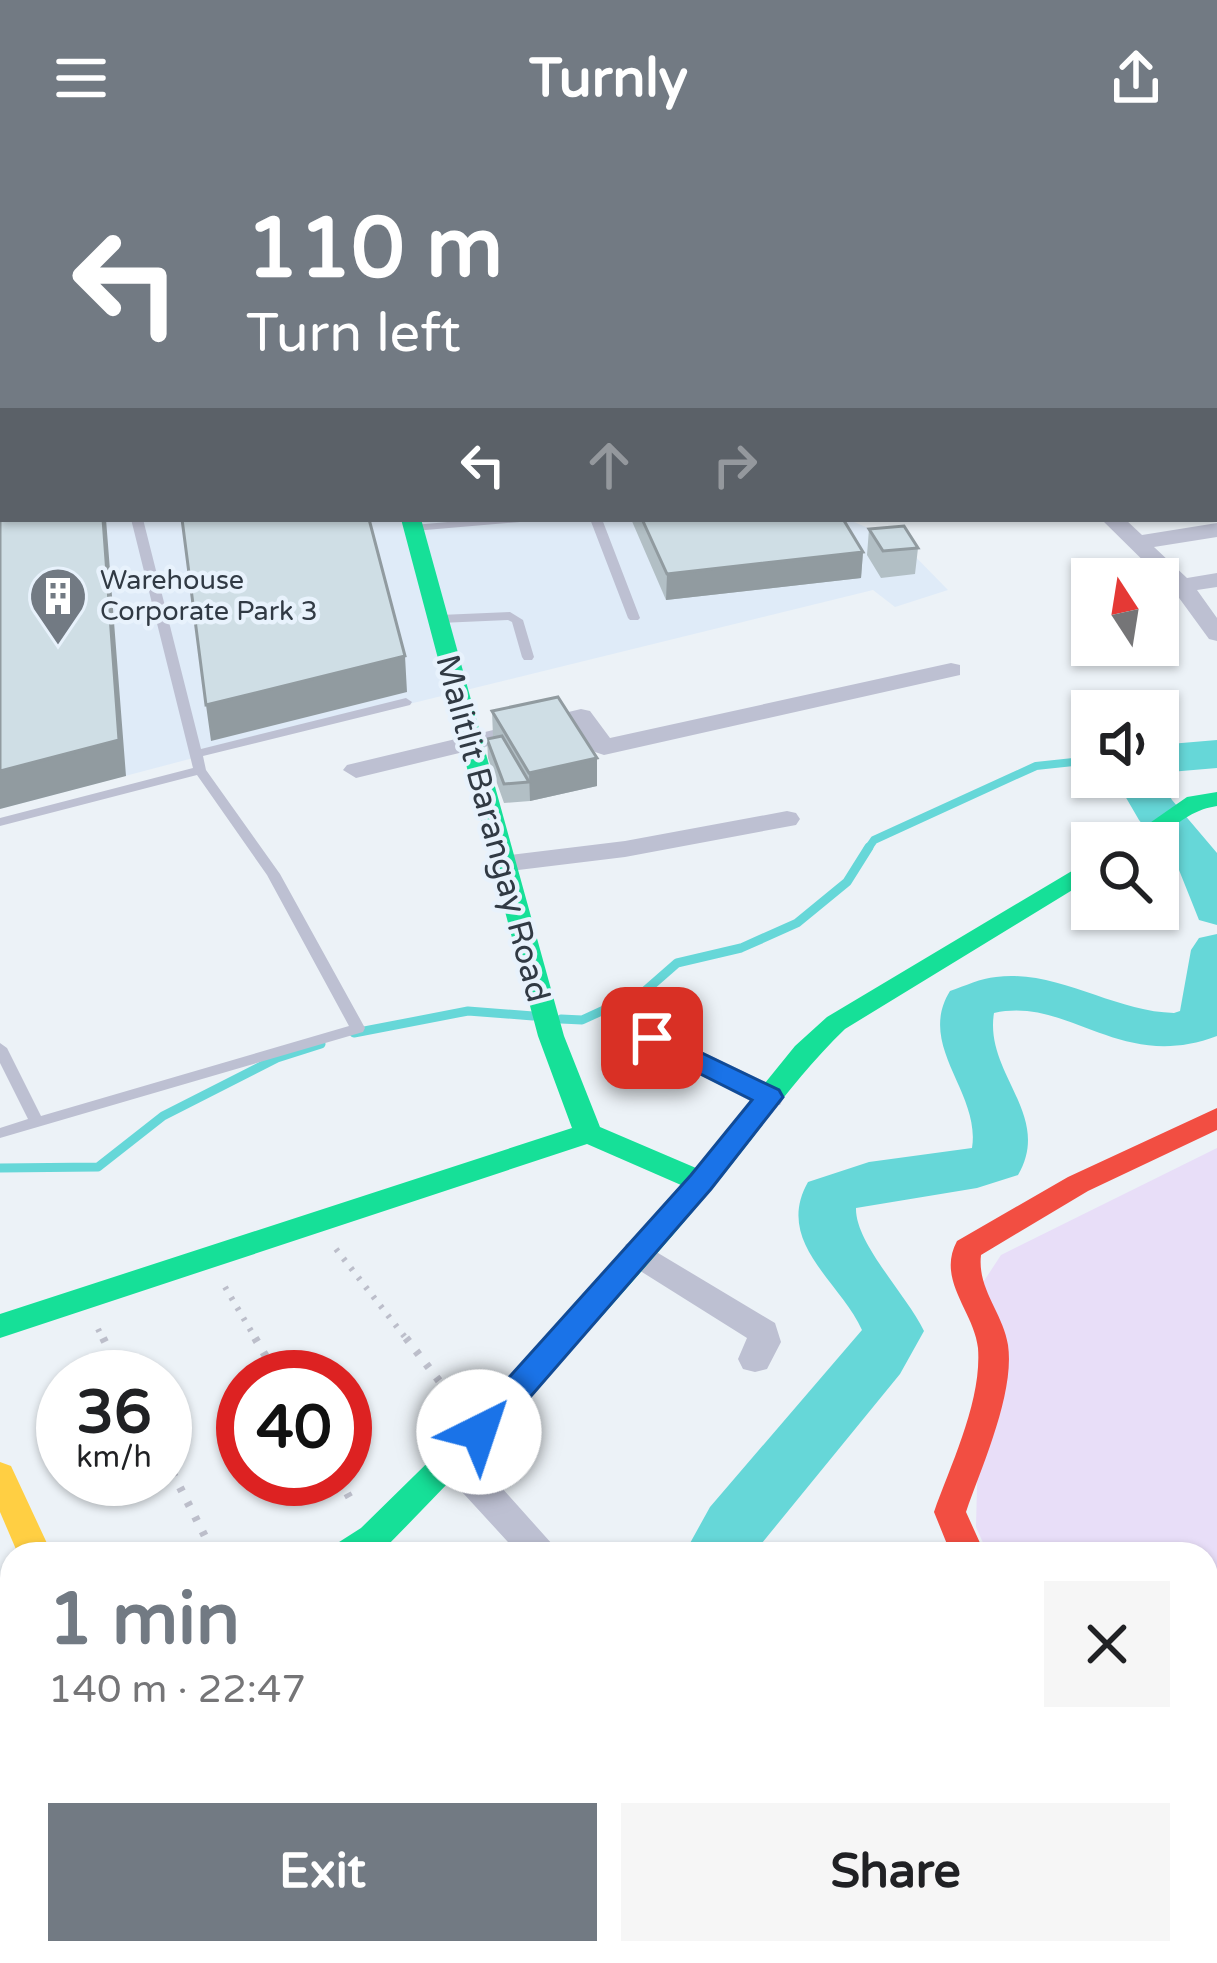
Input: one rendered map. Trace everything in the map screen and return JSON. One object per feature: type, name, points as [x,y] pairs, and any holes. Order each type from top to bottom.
[{"type":"street","points":[[1115,522],[1182,586],[1217,634]]},
{"type":"street","name":"Malitlit Barangay Road","points":[[412,524],[551,1036],[588,1133]]},
{"type":"street","points":[[1135,543],[1217,530]]},
{"type":"street","points":[[1182,586],[1217,580]]},
{"type":"street","points":[[356,770],[580,716],[604,747],[951,670]]},
{"type":"street","points":[[1166,822],[1195,802],[1217,800]]},
{"type":"street","points":[[502,864],[625,849],[787,819]]},
{"type":"street","points":[[367,1542],[467,1446],[701,1182],[805,1052],[836,1023],[1071,880]]},
{"type":"street","points":[[652,1038],[769,1097]]},
{"type":"street","points":[[963,1542],[950,1512],[976,1434],[994,1348],[961,1271],[967,1249],[1078,1184],[1217,1118]]},
{"type":"street","points":[[0,1326],[588,1133],[701,1182]]},
{"type":"street","points":[[638,1253],[763,1332],[764,1342],[755,1360]]},
{"type":"street","points":[[467,1446],[534,1542]]},
{"type":"street","points":[[0,1475],[29,1542]]},
{"type":"lane","points":[[0,1133],[358,1028],[273,874],[198,762],[138,522]]},
{"type":"lane","points":[[412,524],[455,522]]},
{"type":"lane","points":[[597,522],[634,617]]},
{"type":"lane","points":[[437,619],[510,616],[517,620],[528,657]]},
{"type":"lane","points":[[0,822],[406,702]]},
{"type":"lane","points":[[0,1048],[37,1124]]},
{"type":"path","points":[[315,1222],[467,1446]]},
{"type":"path","points":[[208,1258],[262,1350]]},
{"type":"path","points":[[83,1299],[109,1350]]},
{"type":"path","points":[[190,1506],[208,1542]]},
{"type":"shaded area","points":[[0,522],[854,522],[901,542],[948,590],[895,607],[873,590],[0,809]]},
{"type":"shaded area","points":[[1217,1148],[1217,1542],[983,1542],[976,1527],[982,1284],[1001,1255]]},
{"type":"building","name":"Warehouse Corporate Park 3","points":[[0,522],[103,522],[119,740],[0,771]]},
{"type":"building","points":[[182,522],[370,522],[405,656],[206,705]]},
{"type":"building","points":[[643,522],[845,522],[863,552],[667,574]]},
{"type":"building","points":[[904,526],[918,548],[883,551],[869,529]]},
{"type":"building","points":[[558,697],[597,758],[529,773],[492,711]]},
{"type":"building","points":[[502,736],[529,782],[504,784],[487,739]]},
{"type":"waterway","points":[[1179,757],[1217,754]]},
{"type":"waterway","points":[[868,848],[874,840],[1036,766],[1071,762]]},
{"type":"waterway","points":[[1147,798],[1204,870],[1217,909]]},
{"type":"waterway","points":[[561,1019],[582,1020],[645,991],[677,963],[741,948],[797,923],[847,882],[868,848]]},
{"type":"waterway","points":[[725,1542],[878,1357],[893,1331],[830,1236],[828,1197],[869,1183],[998,1161],[1000,1120],[968,1044],[969,1003],[997,994],[1026,994],[1120,1023],[1178,1031],[1204,1021],[1217,950]]},
{"type":"waterway","points":[[354,1033],[468,1011],[533,1016]]},
{"type":"waterway","points":[[0,1168],[98,1167],[163,1116],[277,1058],[321,1044]]},
{"type":"traffic: fast","points":[[412,522],[551,1036],[588,1133]]},
{"type":"traffic: fast","points":[[1165,822],[1195,802],[1217,799]]},
{"type":"traffic: fast","points":[[367,1542],[479,1432],[701,1182],[805,1052],[836,1023],[1071,880]]},
{"type":"traffic: fast","points":[[0,1326],[588,1133],[701,1182]]},
{"type":"traffic: slow","points":[[0,1475],[30,1542]]},
{"type":"traffic: jam","points":[[963,1542],[950,1512],[978,1429],[993,1362],[990,1333],[966,1275],[967,1249],[1078,1184],[1217,1118]]},
{"type":"place","name":"Warehouse Corporate Park 3","points":[[58,647]]},
{"type":"route","points":[[479,1432],[701,1182],[769,1097],[652,1038]]}]
